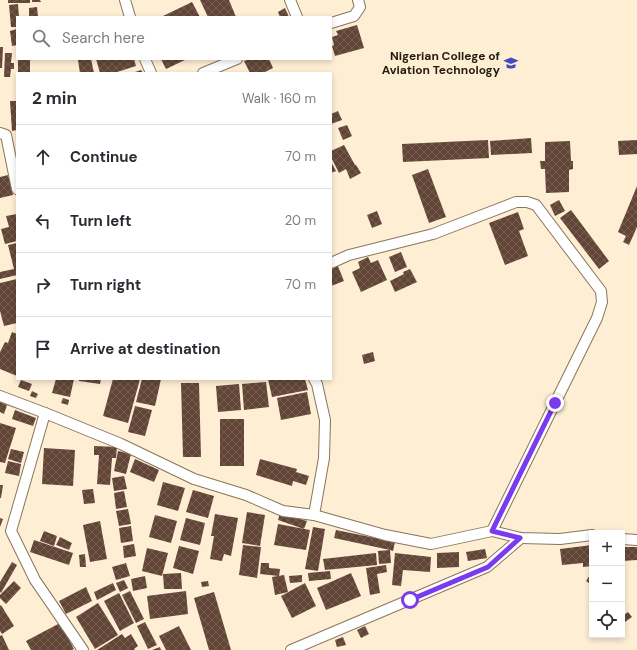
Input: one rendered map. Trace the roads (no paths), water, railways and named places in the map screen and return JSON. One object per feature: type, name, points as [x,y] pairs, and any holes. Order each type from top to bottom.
[{"type":"street","points":[[125,0],[130,16]]},
{"type":"street","points":[[290,0],[297,16]]},
{"type":"street","points":[[332,23],[354,16],[360,7],[358,0]]},
{"type":"street","points":[[145,60],[151,72]]},
{"type":"street","points":[[205,72],[235,60]]},
{"type":"street","points":[[0,133],[6,135],[16,184]]},
{"type":"street","points":[[332,263],[349,255],[433,234],[516,202],[527,202],[536,205],[601,291],[602,302],[597,318],[492,531]]},
{"type":"street","points":[[314,515],[324,458],[325,420],[317,384],[315,380]]},
{"type":"street","points":[[0,396],[121,444],[194,479],[246,495],[283,511],[314,515],[385,535],[431,544],[492,531],[520,538],[560,539],[589,535]]},
{"type":"street","points":[[46,413],[11,531],[35,580],[83,650]]},
{"type":"street","points":[[291,650],[488,567],[520,538]]},
{"type":"street","points":[[625,539],[637,540]]},
{"type":"place","name":"Nigerian College of Aviation Technology","points":[[511,63]]}]
